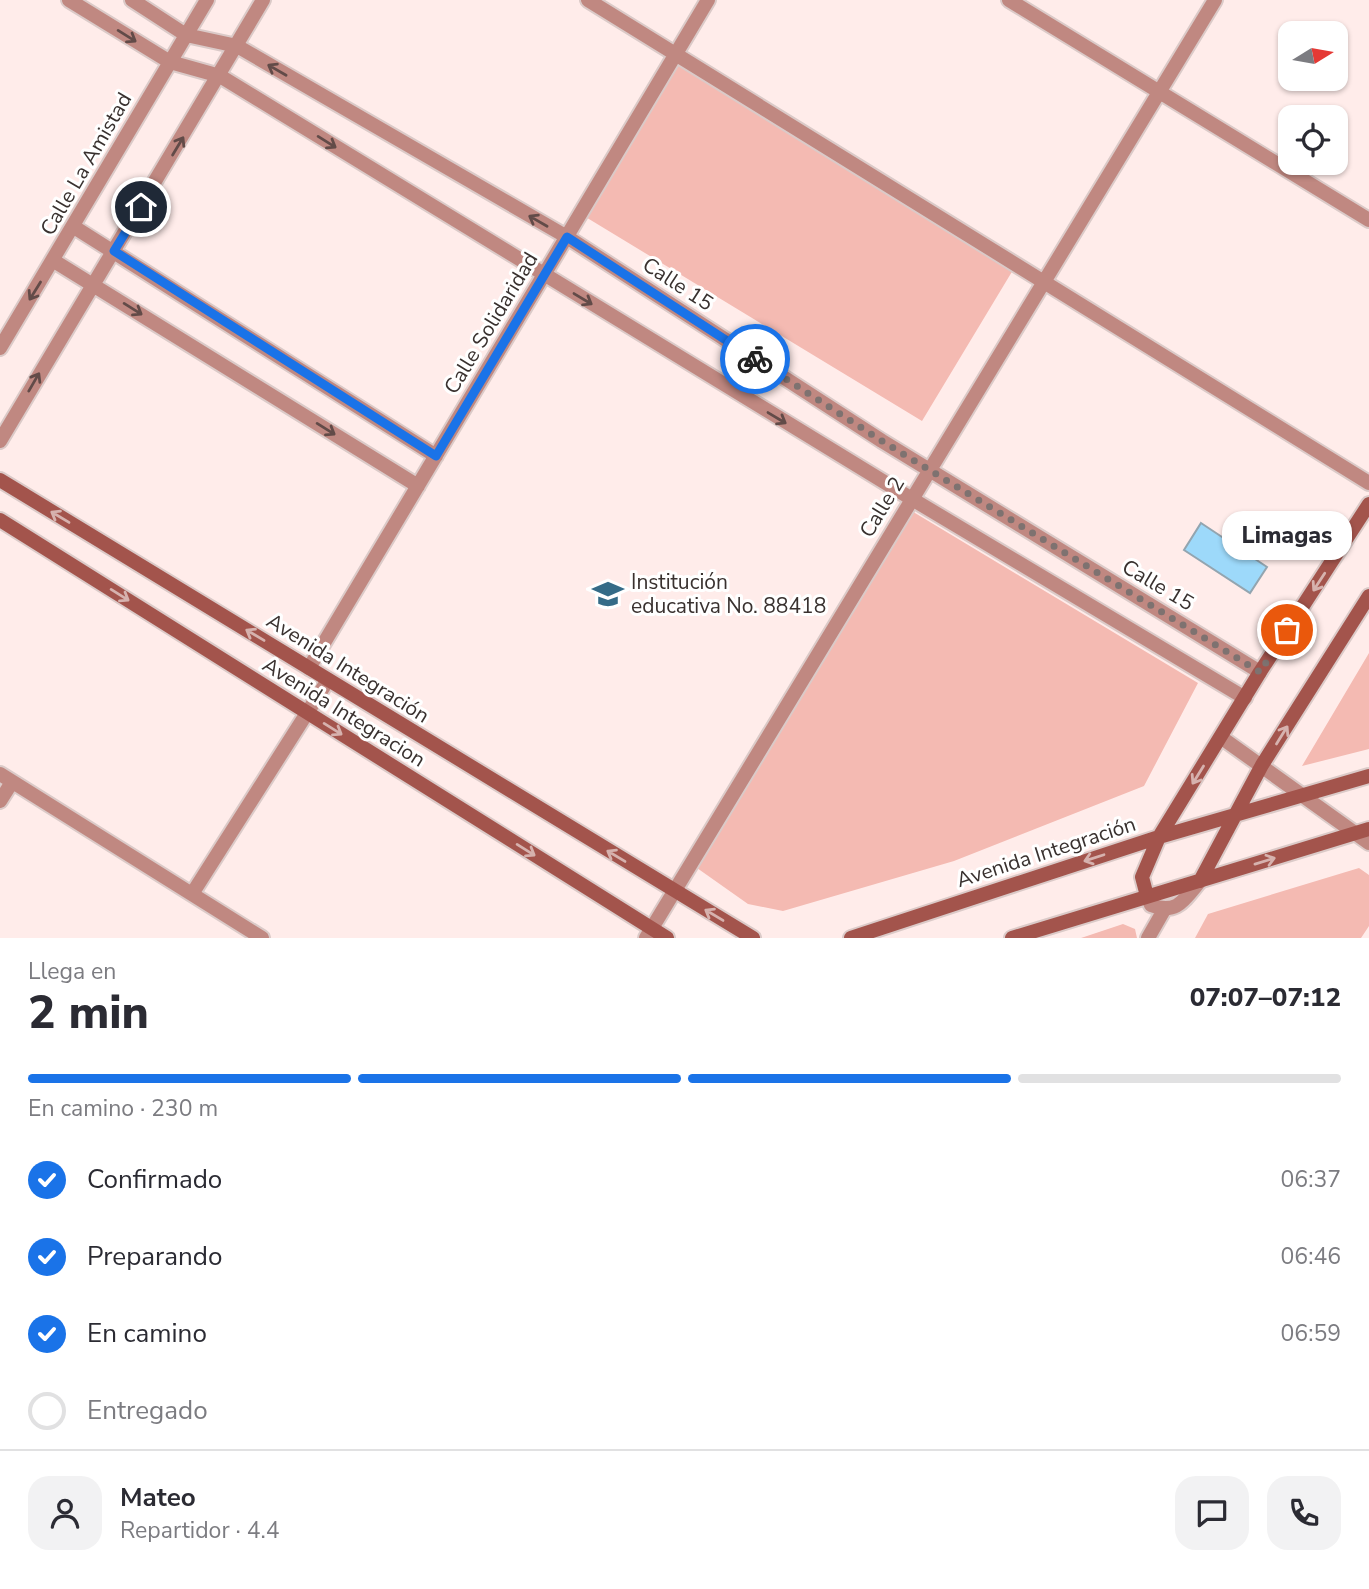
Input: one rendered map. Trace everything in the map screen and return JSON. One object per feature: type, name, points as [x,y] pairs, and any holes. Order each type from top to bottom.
[{"type":"main road","name":"Avenida Integración","points":[[0,480],[753,938]]},
{"type":"main road","name":"Avenida Integración","points":[[851,938],[1159,837],[1260,672],[1369,504]]},
{"type":"main road","name":"Avenida Integracion","points":[[0,520],[307,713],[648,933],[667,938]]},
{"type":"main road","points":[[1200,881],[1262,765],[1369,596]]},
{"type":"main road","points":[[1147,897],[1142,877],[1159,837],[1369,776]]},
{"type":"main road","points":[[1012,938],[1363,831]]},
{"type":"street","points":[[69,0],[170,62],[220,76],[912,499],[1245,698]]},
{"type":"street","name":"Calle 15","points":[[132,0],[186,34],[237,46],[567,237],[929,470],[1260,672]]},
{"type":"street","name":"Calle La Amistad","points":[[0,348],[54,261],[206,0]]},
{"type":"street","points":[[0,441],[263,0]]},
{"type":"street","points":[[588,0],[1369,484]]},
{"type":"street","name":"Calle Solidaridad","points":[[309,668],[708,0]]},
{"type":"street","points":[[1009,0],[1369,220]]},
{"type":"street","name":"Calle 2","points":[[648,933],[1215,0]]},
{"type":"street","points":[[74,227],[436,456]]},
{"type":"street","points":[[54,261],[418,486]]},
{"type":"street","points":[[191,894],[328,680]]},
{"type":"street","points":[[1222,738],[1302,795],[1363,831],[1369,842]]},
{"type":"street","points":[[0,802],[6,778],[262,938]]},
{"type":"street","points":[[1147,897],[1151,905],[1164,910],[1180,905],[1200,881]]},
{"type":"street","points":[[1148,938],[1164,910]]},
{"type":"shaded area","points":[[681,56],[1016,265],[922,421],[584,216]]},
{"type":"shaded area","points":[[910,510],[1198,683],[1144,786],[954,861],[783,911],[748,904],[697,868]]},
{"type":"shaded area","points":[[1369,653],[1369,749],[1302,766]]},
{"type":"shaded area","points":[[1359,868],[1369,875],[1369,926],[1361,938],[1195,938],[1208,914]]},
{"type":"shaded area","points":[[1123,924],[1135,929],[1137,938],[1081,938]]},
{"type":"building","points":[[1201,523],[1267,567],[1250,593],[1184,550]]},
{"type":"way so far","points":[[755,359],[882,441],[1260,672],[1287,630]]},
{"type":"place","name":"Institución educativa No. 88418","points":[[608,594]]},
{"type":"place","name":"Limagas","points":[[1287,630]]},
{"type":"route","points":[[141,207],[114,251],[436,456],[567,237],[755,359]]}]
